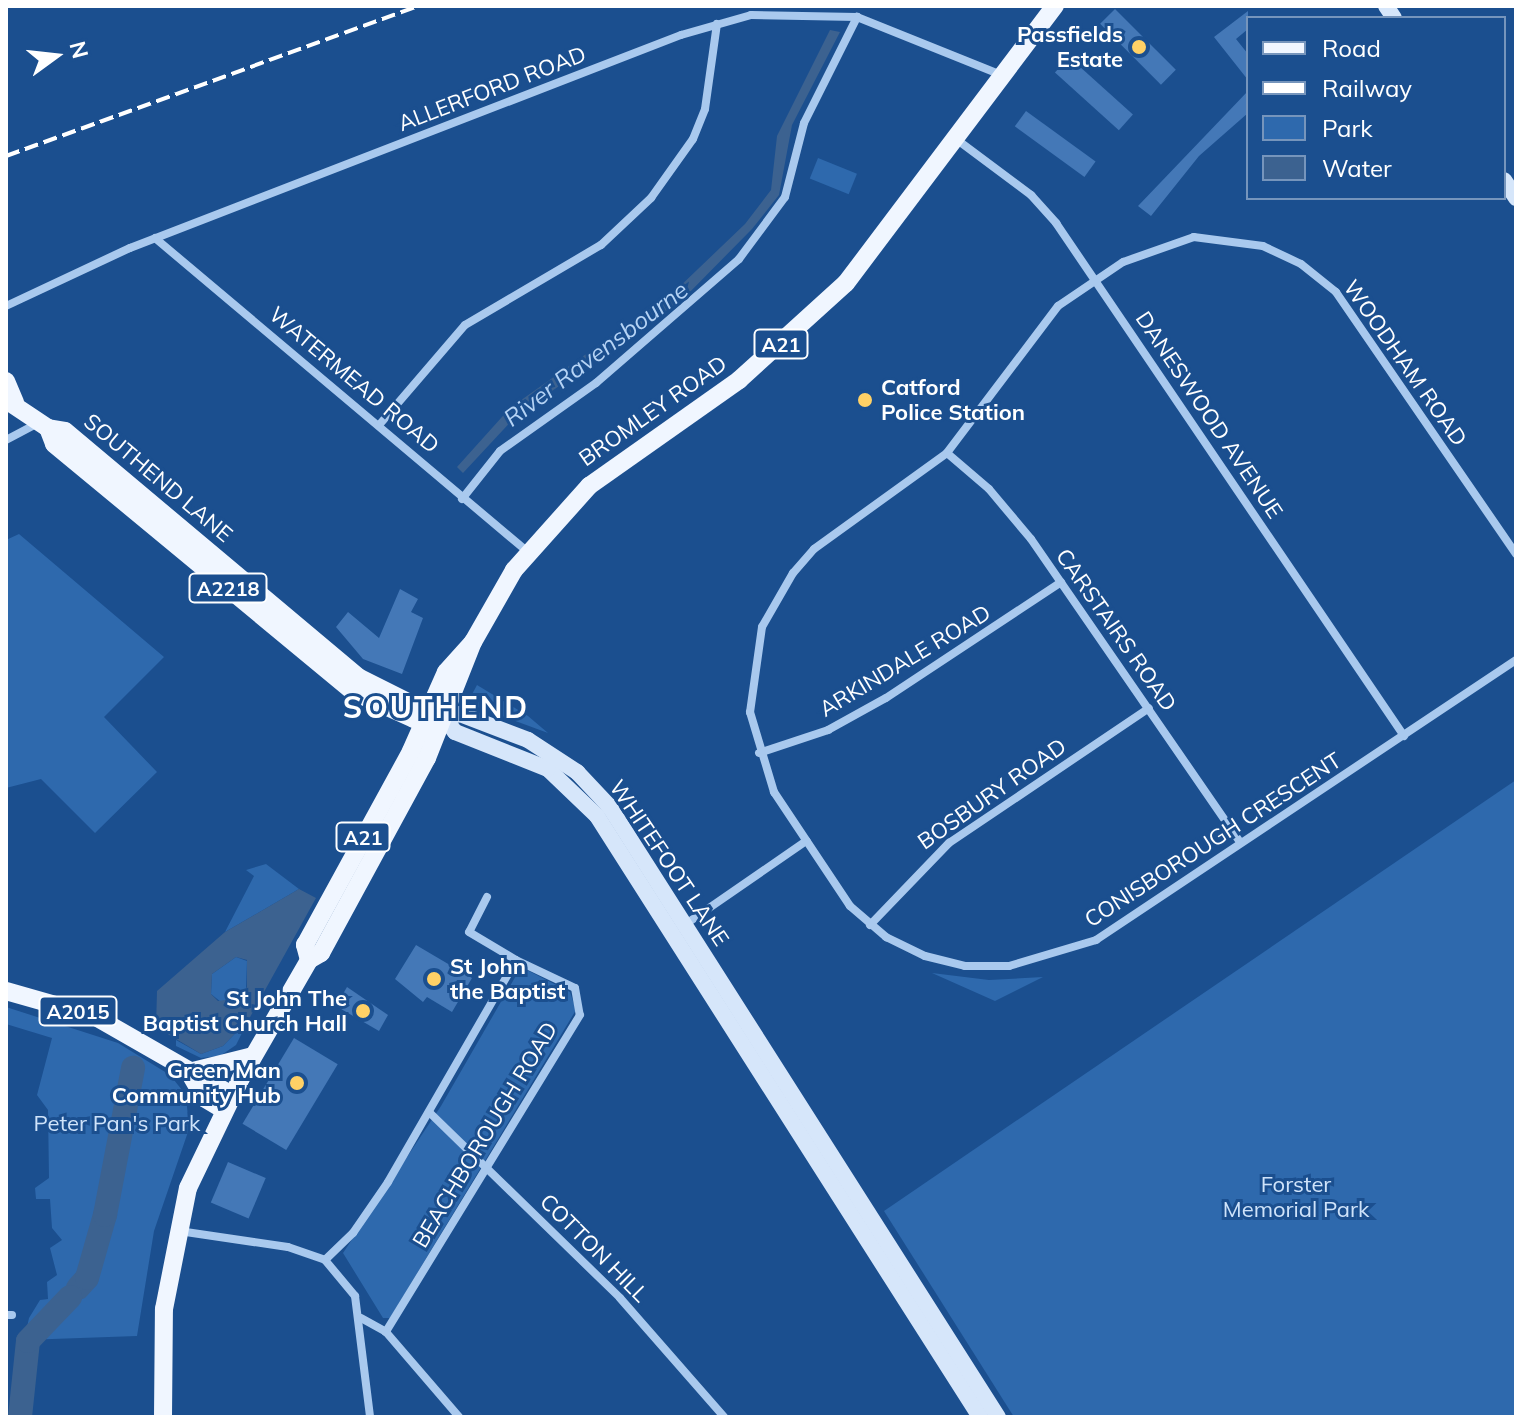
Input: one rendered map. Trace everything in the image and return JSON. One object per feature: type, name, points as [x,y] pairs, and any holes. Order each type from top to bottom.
[{"type":"main road","name":"BROMLEY ROAD","points":[[163,1417],[160,1351],[175,1230],[228,1102],[309,960],[321,953],[445,718],[473,642],[527,551],[589,486],[739,380],[828,300],[956,139],[1055,6]]},
{"type":"main road","name":"SOUTHEND LANE","points":[[6,381],[10,401],[44,425],[65,431],[186,543],[337,668],[426,713],[445,718]]},
{"type":"main road","name":"BROMLEY ROAD","points":[[309,960],[305,945],[455,657],[473,642]]},
{"type":"main road","name":"A2015","points":[[6,991],[94,1016],[189,1072],[204,1098],[228,1102]]},
{"type":"main road","points":[[189,1072],[253,1056]]},
{"type":"street","name":"ALLERFORD ROAD","points":[[6,306],[47,282],[155,238],[717,24],[781,11],[857,17],[1003,76]]},
{"type":"street","points":[[462,499],[500,451],[596,383],[739,259],[785,197],[804,123],[857,17]]},
{"type":"street","points":[[380,424],[465,325],[601,245],[651,198],[693,139],[705,109],[717,24]]},
{"type":"street","name":"DANESWOOD AVENUE","points":[[956,139],[1044,208],[1404,736]]},
{"type":"street","name":"WOODHAM ROAD","points":[[1094,278],[1153,248],[1194,237],[1241,239],[1301,264],[1354,315],[1516,554]]},
{"type":"street","name":"WATERMEAD ROAD","points":[[155,238],[380,424],[462,499],[527,551]]},
{"type":"street","name":"CONISBOROUGH CRESCENT","points":[[1094,278],[1044,318],[947,453],[814,549],[779,594],[753,664],[750,712],[759,753],[806,841],[870,925],[944,962],[986,967],[1032,963],[1096,940],[1516,660]]},
{"type":"street","points":[[6,440],[44,425]]},
{"type":"street","name":"CARSTAIRS ROAD","points":[[947,453],[1003,505],[1061,582],[1240,842]]},
{"type":"street","name":"ARKINDALE ROAD","points":[[759,753],[828,730],[886,698],[1061,582]]},
{"type":"street","name":"BOSBURY ROAD","points":[[870,925],[949,843],[1149,708]]},
{"type":"street","name":"WHITEFOOT LANE","points":[[445,718],[460,714],[528,740],[577,772],[609,806],[678,929],[980,1417]]},
{"type":"street","points":[[678,929],[806,841]]},
{"type":"street","points":[[325,1260],[353,1233],[430,1113],[516,960],[469,932],[487,897]]},
{"type":"street","name":"WHITEFOOT LANE","points":[[678,929],[998,1417]]},
{"type":"street","name":"BEACHBOROUGH ROAD","points":[[386,1332],[582,1009],[571,985],[516,960]]},
{"type":"street","name":"COTTON HILL","points":[[430,1113],[620,1298],[724,1417]]},
{"type":"street","points":[[175,1230],[288,1247],[325,1260],[348,1283],[361,1318],[370,1417]]},
{"type":"street","points":[[361,1318],[386,1332],[459,1417]]},
{"type":"green space","points":[[818,158],[857,174],[849,194],[810,178]]},
{"type":"green space","points":[[19,534],[164,657],[104,717],[157,772],[95,833],[41,779],[6,788],[6,540]]},
{"type":"green space","points":[[477,685],[528,716],[548,733],[475,706],[470,698]]},
{"type":"green space","name":"Forster Memorial Park","points":[[1516,780],[1516,1417],[1014,1417],[884,1211]]},
{"type":"green space","points":[[266,864],[299,889],[225,932],[254,876],[246,870]]},
{"type":"green space","points":[[236,957],[247,961],[246,990],[221,1002],[211,994],[212,974]]},
{"type":"green space","points":[[521,967],[570,992],[576,1010],[390,1318],[383,1318],[343,1253],[441,1106]]},
{"type":"green space","points":[[932,973],[989,980],[1043,977],[995,1001]]},
{"type":"green space","name":"Peter Pan's Park","points":[[6,1007],[118,1043],[170,1075],[186,1095],[189,1129],[154,1231],[137,1336],[24,1340],[29,1318],[40,1300],[48,1299],[47,1282],[57,1275],[50,1248],[62,1240],[52,1228],[50,1199],[36,1199],[35,1188],[49,1178],[48,1110],[37,1095],[52,1038],[6,1024]]},
{"type":"green space","points":[[249,1019],[236,1045],[220,1056],[201,1058],[176,1046],[176,1040],[201,1054],[223,1046]]},
{"type":"water","points":[[830,30],[840,32],[792,125],[779,195],[752,229],[683,299],[515,417],[463,473],[457,467],[510,408],[675,291],[745,224],[771,190],[777,136]]},
{"type":"water","points":[[299,889],[316,898],[249,1019],[223,1046],[201,1054],[156,1027],[157,991],[225,932]],"holes":[[[236,957],[247,960],[247,987],[239,998],[218,1001],[211,994],[212,974]]]},
{"type":"building","name":"Passfields Estate","points":[[1115,9],[1176,70],[1161,85],[1100,24]]},
{"type":"building","points":[[1248,11],[1246,31],[1236,39],[1246,52],[1246,77],[1214,37]]},
{"type":"building","name":"Passfields Estate","points":[[1069,57],[1133,115],[1119,130],[1055,73]]},
{"type":"building","points":[[1246,93],[1246,115],[1199,156],[1151,216],[1138,206]]},
{"type":"building","name":"Passfields Estate","points":[[1026,111],[1096,162],[1084,177],[1015,126]]},
{"type":"building","points":[[400,589],[418,599],[411,612],[423,618],[402,674],[363,659],[336,627],[348,612],[379,638]]},
{"type":"building","name":"St John the Baptist","points":[[416,945],[472,978],[452,1012],[427,997],[423,1002],[395,979]]},
{"type":"building","name":"St John The Baptist Church Hall","points":[[347,987],[388,1015],[379,1031],[336,1006]]},
{"type":"building","name":"Green Man Community Hub","points":[[294,1038],[338,1064],[286,1150],[242,1124]]},
{"type":"building","points":[[228,1162],[266,1178],[249,1219],[211,1203]]},
{"type":"waterway","name":"River Ravensbourne","points":[[78,1288],[87,1278],[105,1215],[133,1068]]},
{"type":"waterway","name":"River Ravensbourne","points":[[20,1417],[28,1341],[70,1297]]},
{"type":"railway","points":[[6,156],[419,6]]},
{"type":"place","name":"Passfields Estate","points":[[1139,47]]},
{"type":"place","name":"Catford Police Station","points":[[865,400]]},
{"type":"place","name":"St John the Baptist","points":[[434,979]]},
{"type":"place","name":"St John The Baptist Church Hall","points":[[363,1011]]},
{"type":"place","name":"Green Man Community Hub","points":[[297,1083]]},
{"type":"district","name":"SOUTHEND","points":[[436,707]]}]
